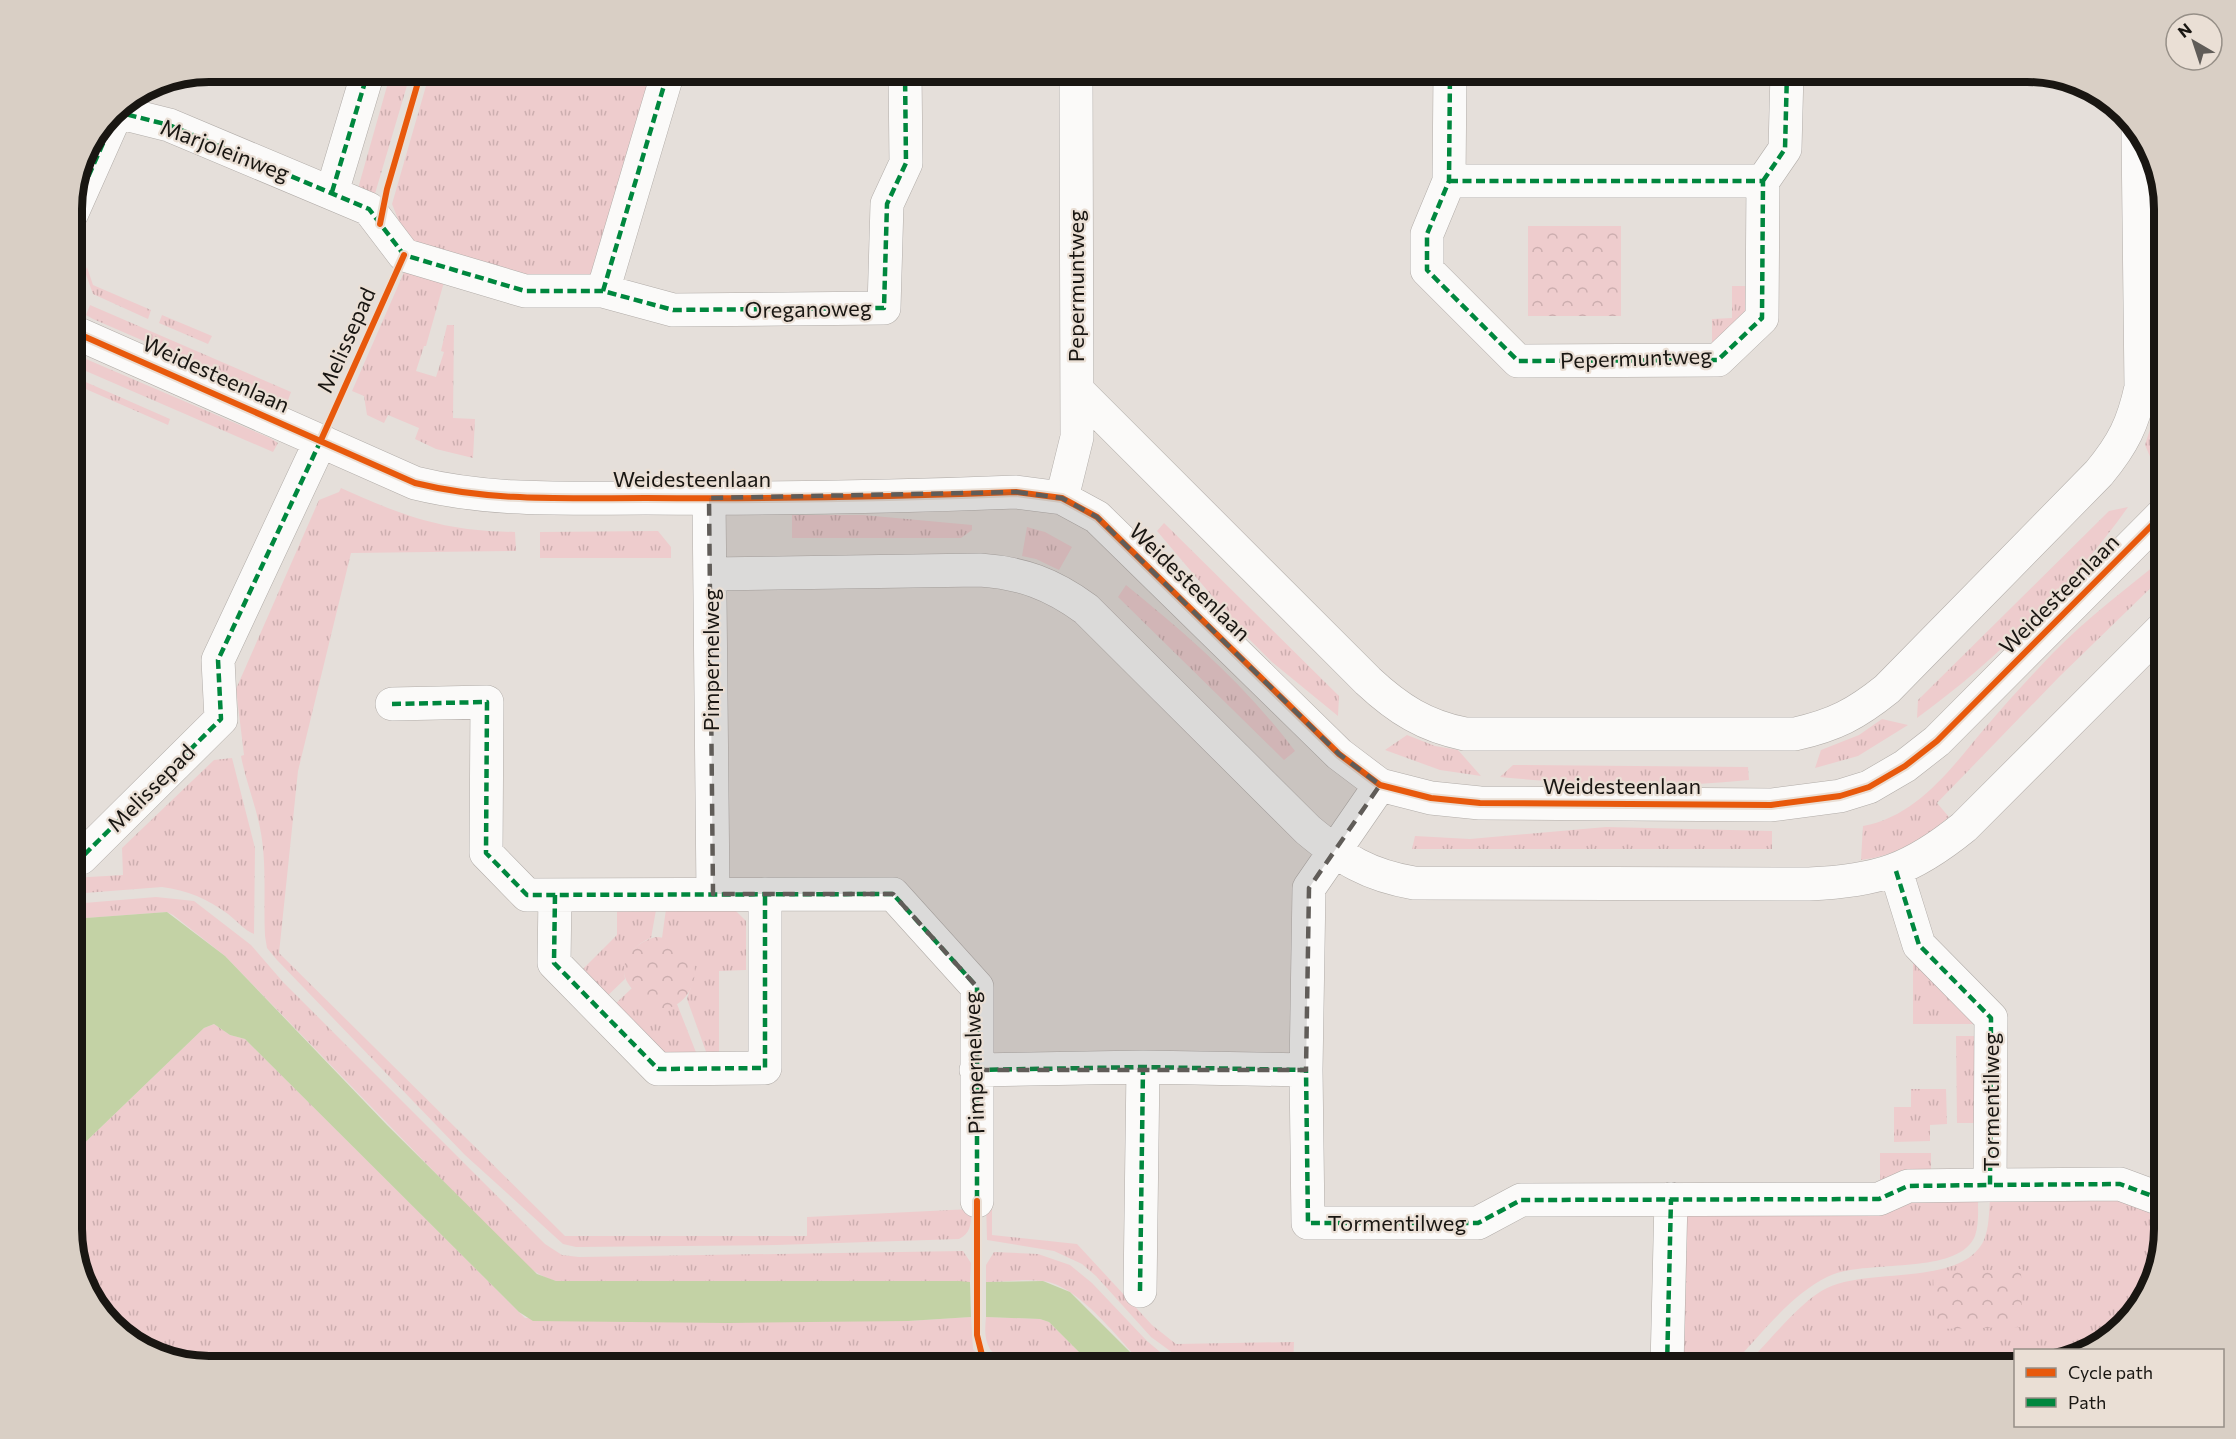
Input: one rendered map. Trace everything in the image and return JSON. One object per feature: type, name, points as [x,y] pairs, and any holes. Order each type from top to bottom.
[{"type":"street","points":[[332,192],[365,82]]},
{"type":"street","points":[[603,291],[665,82]]},
{"type":"street","name":"Oreganoweg","points":[[404,255],[525,291],[603,291],[673,310],[884,308],[887,204],[906,164],[905,82]]},
{"type":"street","name":"Pepermuntweg","points":[[1062,498],[1077,437],[1076,82]]},
{"type":"street","name":"Pepermuntweg","points":[[1450,82],[1449,181],[1427,234],[1427,270],[1518,361],[1718,360],[1762,318],[1763,181]]},
{"type":"street","points":[[1449,181],[1763,181],[1785,149],[1787,82]]},
{"type":"street","name":"Marjoleinweg","points":[[126,114],[169,125],[369,209],[404,255]]},
{"type":"street","name":"Marjoleinweg","points":[[86,180],[105,138]]},
{"type":"street","points":[[1077,390],[1384,696],[1416,719],[1438,728],[1465,734],[1796,734],[1830,726],[1860,711],[1887,689],[2099,473],[2119,449],[2129,430],[2141,387],[2143,366],[2138,150]]},
{"type":"street","name":"Weidesteenlaan","points":[[83,336],[415,483],[450,492],[488,497],[710,498],[1016,492],[1062,498],[1097,517],[1340,753],[1380,785],[1431,798],[1480,803],[1771,805],[1806,802],[1869,787],[1905,766],[1937,741],[2154,523]]},
{"type":"street","name":"Melissepad","points":[[83,852],[221,719],[218,660],[321,440]]},
{"type":"street","name":"Pimpernelweg","points":[[710,498],[713,894]]},
{"type":"street","points":[[711,574],[980,570],[1011,573],[1040,580],[1064,593],[1086,609],[1308,830],[1334,852],[1358,867],[1383,878],[1414,883],[1809,884],[1850,882],[1896,872],[1932,853],[1964,827],[2154,637]]},
{"type":"street","name":"Pimpernelweg","points":[[392,704],[486,702],[486,853],[527,895],[893,894],[977,987],[977,1201]]},
{"type":"street","name":"Tormentilweg","points":[[1380,785],[1309,888],[1306,1070],[1308,1223],[1478,1223],[1521,1200],[1879,1199],[1908,1186],[2120,1184],[2154,1197]]},
{"type":"street","name":"Tormentilweg","points":[[1896,872],[1919,945],[1991,1018],[1990,1185]]},
{"type":"street","points":[[555,895],[554,963],[658,1069],[765,1068],[765,894]]},
{"type":"street","points":[[976,1070],[1143,1067],[1306,1070]]},
{"type":"street","points":[[1140,1291],[1143,1067]]},
{"type":"street","points":[[1667,1357],[1671,1199]]},
{"type":"highlighted area","points":[[1016,492],[1062,498],[1097,517],[1339,754],[1380,785],[1309,888],[1306,1070],[976,1070],[977,987],[893,894],[713,894],[709,498]]},
{"type":"green space","points":[[388,82],[408,82],[374,197],[357,192]]},
{"type":"green space","points":[[427,82],[650,82],[595,277],[528,277],[406,239],[392,204]]},
{"type":"green space","points":[[1528,226],[1621,226],[1621,316],[1528,316]]},
{"type":"green space","points":[[87,267],[93,285],[151,310],[148,319],[93,294],[85,272]]},
{"type":"green space","points":[[405,270],[444,282],[426,346],[424,346],[416,371],[436,377],[444,352],[441,351],[447,325],[454,325],[453,418],[475,419],[473,458],[436,449],[415,439],[419,428],[388,415],[384,423],[367,415],[364,396],[352,391]]},
{"type":"green space","points":[[1732,286],[1749,286],[1749,312],[1712,346],[1712,319],[1732,318]]},
{"type":"green space","points":[[90,305],[291,392],[287,403],[93,319],[86,315]]},
{"type":"green space","points":[[162,315],[212,336],[208,344],[159,323]]},
{"type":"green space","points":[[83,358],[270,438],[278,443],[273,452],[83,370]]},
{"type":"green space","points":[[83,381],[170,419],[168,425],[83,388]]},
{"type":"green space","points":[[2154,417],[2154,466],[2145,445]]},
{"type":"green space","points":[[341,488],[385,507],[425,520],[467,529],[515,532],[516,551],[351,553],[298,771],[279,953],[565,1236],[807,1236],[807,1217],[971,1209],[970,1227],[963,1237],[959,1239],[777,1245],[576,1247],[563,1244],[465,1155],[267,948],[263,848],[258,819],[241,756],[244,755],[236,689],[319,500],[339,492]]},
{"type":"green space","points":[[2128,507],[2083,565],[2031,621],[1974,673],[1917,718],[1918,700],[2109,511]]},
{"type":"green space","points":[[792,515],[863,515],[972,525],[972,530],[961,538],[792,538]]},
{"type":"green space","points":[[1164,523],[1339,696],[1338,716],[1272,662],[1245,635],[1157,531]]},
{"type":"green space","points":[[1027,527],[1045,532],[1072,547],[1059,570],[1036,559],[1022,556]]},
{"type":"green space","points":[[658,531],[671,547],[671,558],[540,558],[540,532]]},
{"type":"green space","points":[[2154,566],[2154,585],[2059,677],[1937,803],[1949,817],[1908,845],[1885,855],[1861,860],[1863,826],[1883,821],[1901,812],[1932,788],[2053,653],[2093,616]]},
{"type":"green space","points":[[1126,585],[1172,623],[1237,683],[1295,751],[1284,760],[1118,597]]},
{"type":"green space","points":[[1882,719],[1908,725],[1858,756],[1815,768],[1821,750],[1859,735]]},
{"type":"green space","points":[[1407,735],[1435,746],[1458,750],[1481,776],[1440,770],[1385,750]]},
{"type":"green space","points":[[232,758],[255,848],[254,934],[213,904],[171,888],[83,893],[83,877],[123,875],[122,848],[214,760]]},
{"type":"green space","points":[[1513,765],[1748,767],[1749,780],[1624,785],[1500,777]]},
{"type":"green space","points":[[1606,827],[1772,831],[1772,849],[1412,849],[1415,836],[1470,839]]},
{"type":"green space","points":[[156,897],[194,901],[251,945],[283,982],[545,1244],[562,1255],[579,1257],[963,1251],[971,1263],[970,1282],[556,1281],[544,1277],[515,1255],[225,956],[167,912],[83,918],[83,903]]},
{"type":"green space","points":[[617,909],[656,910],[651,938],[639,944],[630,954],[625,966],[625,979],[603,1000],[577,975],[617,935]]},
{"type":"green space","points":[[666,909],[734,909],[746,921],[746,970],[719,971],[719,1059],[709,1060],[687,999],[694,978],[691,964],[675,944],[662,938]]},
{"type":"green space","points":[[656,937],[678,942],[690,954],[695,969],[692,984],[685,998],[673,1006],[658,1008],[642,999],[625,977],[625,963],[632,951]]},
{"type":"green space","points":[[1913,962],[1975,1024],[1913,1024]]},
{"type":"green space","points":[[632,988],[652,1003],[664,1006],[677,1004],[699,1060],[662,1060],[611,1008]]},
{"type":"green space","points":[[214,1024],[230,1035],[245,1039],[525,1318],[908,1321],[971,1317],[973,1349],[980,1357],[210,1357],[169,1350],[139,1335],[126,1325],[104,1300],[92,1278],[83,1237],[83,1144],[204,1028]]},
{"type":"green space","points":[[1956,1036],[1975,1036],[1976,1123],[1957,1123]]},
{"type":"green space","points":[[1911,1089],[1946,1089],[1947,1124],[1930,1125],[1930,1141],[1894,1142],[1894,1107],[1911,1107]]},
{"type":"green space","points":[[1880,1153],[1931,1153],[1931,1170],[1903,1170],[1880,1181]]},
{"type":"green space","points":[[1978,1199],[1975,1236],[1965,1249],[1950,1257],[1930,1262],[1863,1268],[1843,1271],[1827,1277],[1787,1306],[1739,1357],[1680,1357],[1680,1222],[1687,1214],[1915,1200]]},
{"type":"green space","points":[[1990,1199],[2121,1199],[2154,1208],[2152,1246],[2144,1278],[2132,1300],[2110,1325],[2097,1335],[2069,1349],[2014,1349],[2014,1357],[1753,1357],[1795,1312],[1827,1288],[1867,1278],[1936,1270],[1956,1264],[1973,1255],[1984,1240]]},
{"type":"green space","points":[[986,1201],[992,1201],[992,1235],[1077,1244],[1152,1325],[1176,1344],[1294,1342],[1293,1357],[1178,1357],[1151,1337],[1096,1276],[1082,1264],[1054,1251],[987,1240]]},
{"type":"green space","points":[[994,1252],[1038,1254],[1070,1265],[1092,1283],[1147,1341],[1166,1357],[1136,1357],[1085,1303],[1057,1285],[1036,1280],[986,1282],[986,1265]]},
{"type":"green space","points":[[2021,1269],[2022,1327],[1935,1329],[1933,1272]]},
{"type":"green space","points":[[986,1317],[1040,1319],[1049,1322],[1084,1357],[1000,1357],[990,1349],[985,1329]]},
{"type":"shaded area","points":[[167,912],[225,956],[387,1125],[537,1274],[556,1281],[970,1282],[971,1317],[908,1321],[728,1323],[533,1321],[519,1312],[245,1039],[230,1035],[214,1024],[204,1028],[83,1144],[83,918]]},
{"type":"shaded area","points":[[1043,1281],[1070,1292],[1135,1357],[1084,1357],[1049,1322],[1040,1319],[986,1317],[986,1282]]},
{"type":"marked path","points":[[332,192],[365,82]]},
{"type":"marked path","points":[[603,291],[665,82]]},
{"type":"marked path","points":[[126,114],[169,125],[369,209],[404,255],[525,291],[603,291],[673,310],[884,308],[887,204],[906,163],[905,82]]},
{"type":"marked path","points":[[1449,181],[1450,82]]},
{"type":"marked path","points":[[1763,181],[1785,149],[1787,82]]},
{"type":"marked path","points":[[86,181],[107,135]]},
{"type":"marked path","points":[[1449,181],[1763,181],[1762,318],[1718,360],[1518,361],[1427,270],[1427,234],[1449,181]]},
{"type":"marked path","points":[[83,856],[221,719],[218,660],[321,440]]},
{"type":"marked path","points":[[392,704],[487,702],[486,853],[527,895],[893,894],[977,987],[977,1201]]},
{"type":"marked path","points":[[1896,871],[1919,945],[1991,1018],[1990,1185],[2120,1184],[2154,1197]]},
{"type":"marked path","points":[[555,895],[554,963],[658,1069],[765,1068],[765,894]]},
{"type":"marked path","points":[[976,1070],[1143,1067],[1306,1070],[1308,1223],[1478,1223],[1521,1200],[1879,1199],[1908,1186],[1990,1185]]},
{"type":"marked path","points":[[1140,1291],[1143,1067]]},
{"type":"marked path","points":[[1667,1357],[1671,1199]]},
{"type":"cycle path","points":[[380,224],[387,189],[418,82]]},
{"type":"cycle path","points":[[321,440],[404,255]]},
{"type":"cycle path","points":[[83,336],[415,483],[444,489],[501,496],[559,498],[831,497],[1016,492],[1062,498],[1097,517],[1339,754],[1380,785],[1431,798],[1480,803],[1771,805],[1840,796],[1869,787],[1905,766],[1937,741],[2154,523]]},
{"type":"cycle path","points":[[977,1201],[977,1335],[984,1357]]}]
